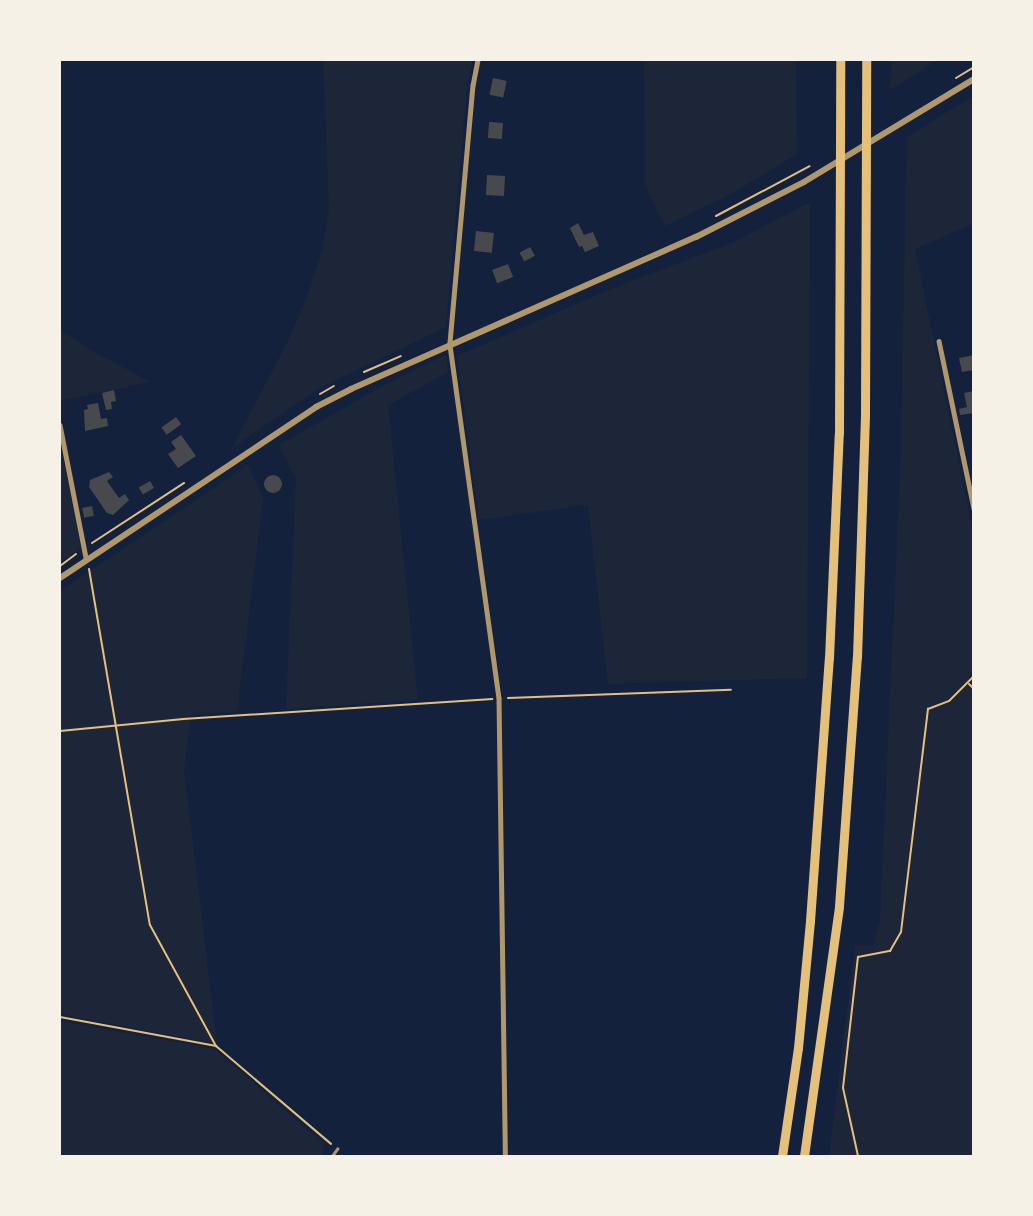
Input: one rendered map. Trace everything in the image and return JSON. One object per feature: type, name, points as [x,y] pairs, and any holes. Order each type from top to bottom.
[{"type":"highway","points":[[782,1157],[798,1048],[810,921],[830,645],[839,433],[840,60]]},
{"type":"highway","points":[[804,1157],[839,906],[857,657],[865,416],[868,60]]},
{"type":"street","points":[[478,60],[473,85],[450,345],[499,698],[505,1157]]},
{"type":"street","points":[[60,578],[86,558],[316,407],[450,345],[615,275],[804,182],[908,122],[974,79]]},
{"type":"street","points":[[939,341],[974,509]]},
{"type":"street","points":[[60,425],[86,558]]},
{"type":"lane","points":[[332,1157],[337,1149]]},
{"type":"path","points":[[716,216],[802,171]]},
{"type":"path","points":[[86,558],[110,681],[115,727],[150,925],[216,1046],[337,1149]]},
{"type":"path","points":[[859,1157],[842,1088],[859,957],[890,951],[901,932],[928,709],[949,701],[974,676]]},
{"type":"path","points":[[969,683],[974,689]]},
{"type":"path","points":[[60,731],[197,718],[499,698],[731,690]]},
{"type":"path","points":[[60,1017],[216,1046]]},
{"type":"shaded area","points":[[323,60],[473,60],[467,85],[446,327],[316,390],[225,453],[233,446],[288,341],[309,292],[322,250],[329,209]]},
{"type":"shaded area","points":[[644,60],[796,60],[797,154],[733,193],[665,226],[645,185]]},
{"type":"shaded area","points":[[892,60],[938,60],[890,90]]},
{"type":"shaded area","points":[[973,96],[973,224],[915,249],[973,532],[973,1156],[829,1156],[855,945],[873,946],[880,920],[900,477],[907,137]]},
{"type":"shaded area","points":[[810,202],[807,678],[608,684],[588,505],[479,520],[457,356],[606,291],[734,242]]},
{"type":"shaded area","points":[[60,330],[94,352],[151,382],[60,401]]},
{"type":"shaded area","points":[[446,355],[448,372],[388,405],[418,700],[286,709],[296,479],[279,445],[388,383]]},
{"type":"shaded area","points":[[60,441],[81,549],[60,562]]},
{"type":"shaded area","points":[[248,465],[263,499],[237,711],[191,715],[184,769],[217,1044],[60,1014],[60,591]]},
{"type":"shaded area","points":[[60,1021],[214,1049],[324,1144],[322,1156],[60,1156]]},
{"type":"building","points":[[493,78],[507,81],[503,98],[489,95]]},
{"type":"building","points":[[489,122],[503,123],[502,139],[488,138]]},
{"type":"building","points":[[487,175],[505,176],[504,196],[486,195]]},
{"type":"building","points":[[578,223],[584,235],[593,232],[599,246],[585,252],[582,246],[579,247],[570,228]]},
{"type":"building","points":[[476,231],[494,233],[492,253],[474,251]]},
{"type":"building","points":[[530,247],[535,256],[524,262],[520,253]]},
{"type":"building","points":[[508,264],[513,277],[497,283],[492,270]]},
{"type":"building","points":[[974,355],[974,370],[962,372],[959,358]]},
{"type":"building","points":[[114,390],[116,401],[111,402],[112,409],[106,410],[102,393]]},
{"type":"building","points":[[974,391],[974,413],[960,415],[959,409],[967,407],[964,393]]},
{"type":"building","points":[[98,403],[101,419],[107,418],[108,426],[85,431],[84,410],[88,409],[87,405]]},
{"type":"building","points":[[176,417],[181,424],[167,435],[161,428]]},
{"type":"building","points":[[181,435],[196,456],[178,468],[168,454],[176,449],[171,442]]},
{"type":"building","points":[[109,472],[113,477],[107,481],[119,498],[125,494],[129,500],[113,515],[107,513],[89,487],[90,480]]},
{"type":"building","points":[[273,475],[279,478],[282,484],[279,490],[273,493],[267,490],[264,484],[267,478]]},
{"type":"building","points":[[150,481],[154,488],[143,494],[139,488]]},
{"type":"building","points":[[92,506],[94,516],[84,518],[82,508]]}]
